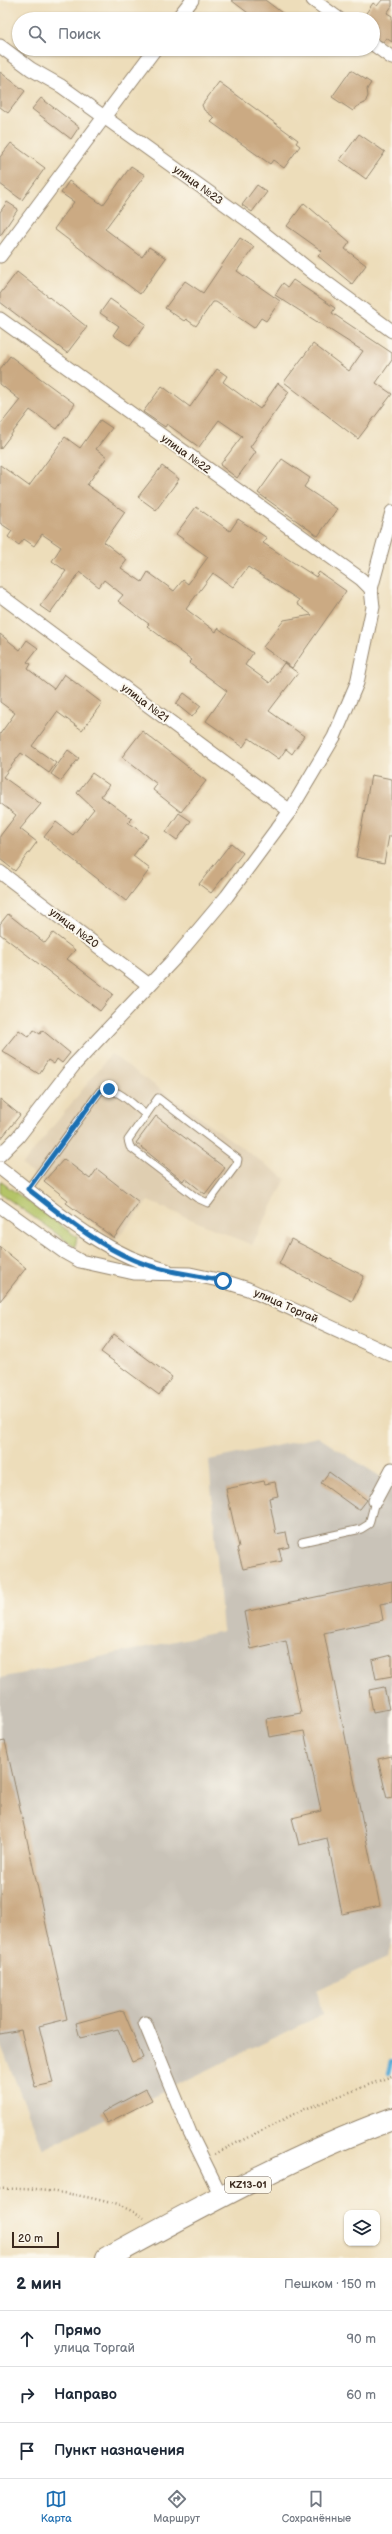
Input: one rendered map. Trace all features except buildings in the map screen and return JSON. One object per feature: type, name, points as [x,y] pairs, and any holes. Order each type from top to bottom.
[{"type":"highway","name":"KZ13-01","points":[[107,2258],[160,2229],[357,2131],[392,2119]]},
{"type":"street","points":[[183,12],[192,0]]},
{"type":"street","points":[[313,0],[329,12]]},
{"type":"street","name":"улица №23","points":[[0,46],[12,54]]},
{"type":"street","points":[[380,49],[392,58]]},
{"type":"street","name":"улица №23","points":[[15,56],[250,222],[312,272],[392,331]]},
{"type":"street","points":[[0,256],[150,56]]},
{"type":"street","name":"улица №22","points":[[0,319],[361,578],[371,589]]},
{"type":"street","points":[[0,1155],[18,1137],[74,1066],[148,985],[175,958],[227,896],[290,811],[334,738],[357,683],[373,607],[371,589],[392,512]]},
{"type":"street","name":"улица №21","points":[[0,595],[290,811]]},
{"type":"street","name":"улица №20","points":[[0,872],[148,985]]},
{"type":"street","name":"улица Торгай","points":[[0,1168],[106,1247],[134,1261],[176,1273],[223,1281],[248,1289],[392,1355]]},
{"type":"street","name":"улица Торгай","points":[[0,1206],[64,1252],[80,1261],[134,1273],[176,1273]]},
{"type":"street","points":[[375,1501],[392,1468]]},
{"type":"street","points":[[145,2023],[160,2064],[203,2160],[222,2198]]},
{"type":"lane","points":[[28,1189],[100,1091],[109,1089],[115,1092],[146,1115]]},
{"type":"lane","points":[[158,1098],[238,1159],[237,1164],[208,1203],[197,1198],[130,1147],[128,1140],[146,1115],[158,1098]]},
{"type":"lane","points":[[302,1542],[361,1529],[369,1524],[375,1501]]},
{"type":"path","points":[[203,2160],[300,2111],[392,2076]]},
{"type":"path","points":[[0,2189],[56,2191],[133,2210],[160,2229]]},
{"type":"shaded area","points":[[111,1054],[286,1179],[252,1245],[148,1201],[115,1241],[22,1165]]},
{"type":"shaded area","points":[[318,1437],[392,1484],[392,1943],[387,1957],[317,1990],[322,2015],[43,2149],[0,2043],[0,1678],[223,1631],[209,1460]]},
{"type":"green space","points":[[0,1181],[77,1237],[75,1247],[0,1193]]},
{"type":"waterway","points":[[389,2073],[392,2061]]},
{"type":"route","points":[[109,1089],[100,1091],[50,1157],[28,1189],[86,1234],[106,1247],[134,1261],[176,1273],[190,1274],[223,1281]]}]
